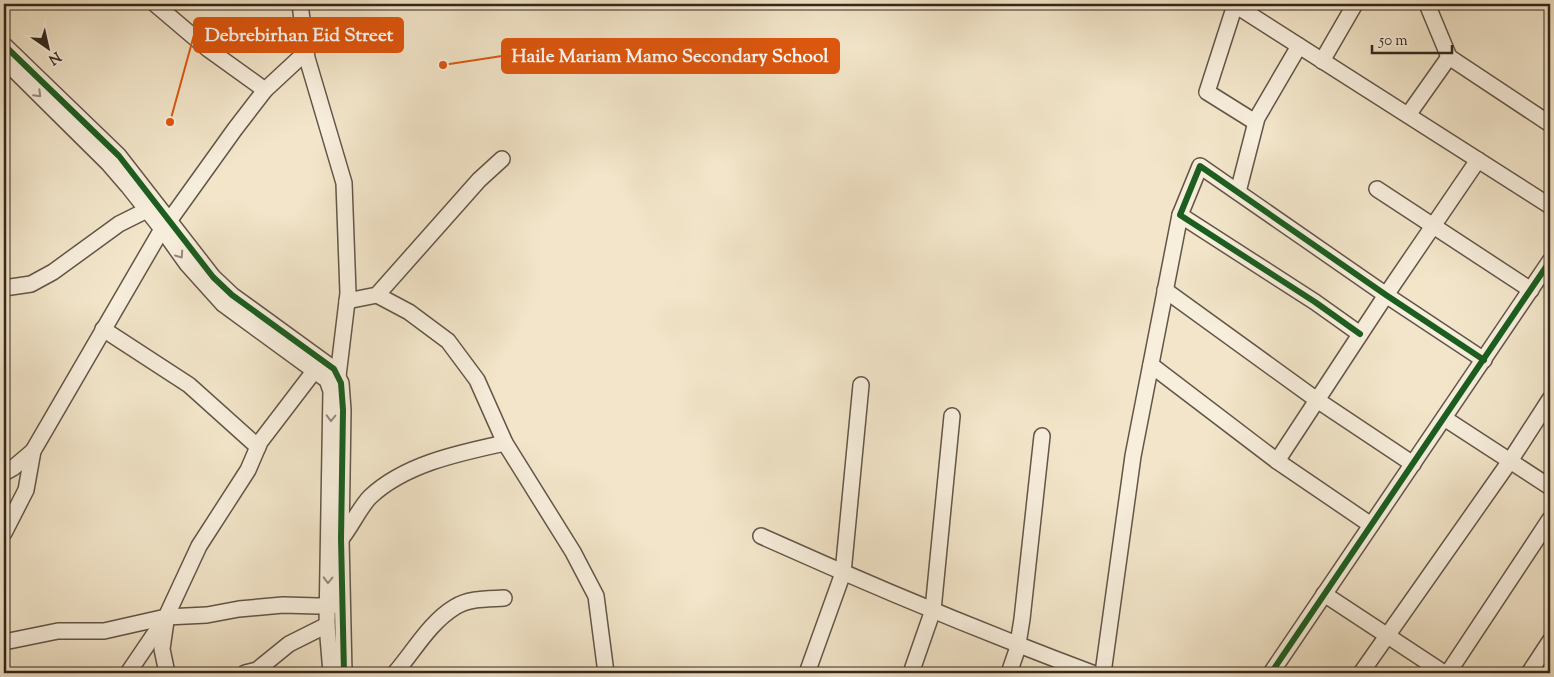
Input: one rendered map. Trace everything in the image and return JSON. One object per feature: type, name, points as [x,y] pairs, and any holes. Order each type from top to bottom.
[{"type":"street","points":[[155,4],[208,48],[265,90]]},
{"type":"street","points":[[300,4],[306,52],[344,183],[347,301],[338,376]]},
{"type":"street","points":[[1255,122],[1207,92],[1235,4],[1550,206]]},
{"type":"street","points":[[1322,61],[1355,4]]},
{"type":"street","points":[[1427,4],[1450,57],[1550,124]]},
{"type":"street","points":[[4,45],[119,156],[166,225],[187,264],[223,304],[318,365],[334,369],[342,383],[344,410],[341,538],[335,605],[327,626],[332,673]]},
{"type":"street","points":[[1238,192],[1255,122],[1299,46]]},
{"type":"street","points":[[5,471],[13,468],[33,451],[166,225],[265,90],[306,52]]},
{"type":"street","points":[[1408,116],[1450,57]]},
{"type":"street","points":[[7,68],[109,164],[147,210],[166,225]]},
{"type":"street","points":[[347,301],[377,295],[479,180],[502,160]]},
{"type":"street","points":[[1277,461],[1386,295],[1478,160]]},
{"type":"street","points":[[1103,673],[1133,456],[1180,215],[1200,166],[1386,295],[1484,360]]},
{"type":"street","points":[[1377,189],[1531,290]]},
{"type":"street","points":[[4,288],[31,284],[53,272],[119,224],[147,210]]},
{"type":"street","points":[[1180,215],[1315,302],[1360,334]]},
{"type":"street","points":[[1270,673],[1550,261]]},
{"type":"street","points":[[1165,290],[1317,400],[1413,464]]},
{"type":"street","points":[[377,295],[409,312],[448,341],[477,380],[505,443],[573,552],[596,596],[606,673]]},
{"type":"street","points":[[104,329],[189,385],[258,447]]},
{"type":"street","points":[[128,673],[166,617],[199,546],[248,470],[260,442],[318,365]]},
{"type":"street","points":[[318,365],[331,391],[335,605],[344,673]]},
{"type":"street","points":[[1151,365],[1277,461],[1371,525]]},
{"type":"street","points":[[807,673],[843,573],[861,385]]},
{"type":"street","points":[[1361,673],[1510,461],[1550,399]]},
{"type":"street","points":[[911,673],[933,610],[952,416]]},
{"type":"street","points":[[1444,418],[1550,487]]},
{"type":"street","points":[[1009,673],[1018,645],[1022,619],[1042,436]]},
{"type":"street","points":[[341,538],[351,527],[368,498],[390,481],[426,464],[505,443]]},
{"type":"street","points":[[4,533],[26,490],[33,451]]},
{"type":"street","points":[[1448,673],[1550,519]]},
{"type":"street","points":[[761,536],[843,573],[1018,645],[1092,673]]},
{"type":"street","points":[[1324,594],[1444,673]]},
{"type":"street","points":[[395,673],[433,626],[456,606],[478,599],[504,598]]},
{"type":"street","points":[[4,642],[58,631],[104,631],[166,617],[207,615],[239,609],[283,605],[335,605]]},
{"type":"street","points":[[166,617],[162,649],[167,673]]},
{"type":"street","points":[[245,673],[257,670],[290,644],[327,626]]},
{"type":"street","points":[[1529,673],[1550,641]]},
{"type":"cycle path","points":[[4,45],[119,156],[213,277],[232,295],[334,369],[341,383],[343,410],[341,539],[344,673]]},
{"type":"cycle path","points":[[1360,334],[1315,302],[1180,215],[1200,166],[1386,295],[1484,360]]},
{"type":"cycle path","points":[[1271,673],[1550,261]]},
{"type":"place","name":"Haile Mariam Mamo Secondary School","points":[[443,65]]},
{"type":"place","name":"Debrebirhan Eid Street","points":[[170,122]]}]
